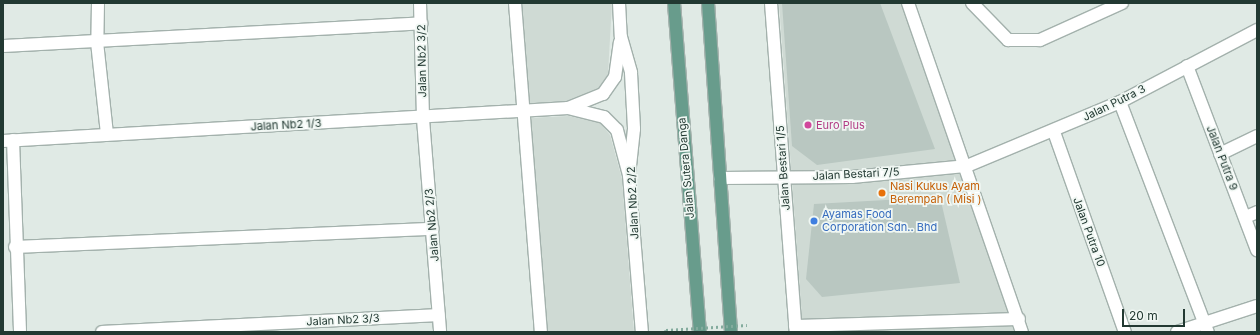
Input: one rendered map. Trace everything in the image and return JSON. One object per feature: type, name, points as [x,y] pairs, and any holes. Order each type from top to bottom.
[{"type":"main road","name":"Jalan Sutera Danga","points":[[674,3],[700,332]]},
{"type":"main road","points":[[708,3],[731,332]]},
{"type":"street","points":[[98,3],[96,42],[107,134]]},
{"type":"street","name":"Jalan Nb2 3/2","points":[[420,3],[423,119]]},
{"type":"street","points":[[515,3],[541,332]]},
{"type":"street","name":"Jalan Nb2 2/2","points":[[619,3],[620,37],[631,73],[633,115],[629,175],[642,332]]},
{"type":"street","name":"Jalan Bestari 1/5","points":[[771,3],[796,329]]},
{"type":"street","points":[[908,3],[967,166],[1019,319],[1022,332]]},
{"type":"street","points":[[972,3],[1008,40],[1040,40],[1122,3]]},
{"type":"street","points":[[3,46],[421,23]]},
{"type":"street","name":"Jalan Putra 3","points":[[967,166],[1054,132],[1120,102],[1257,30]]},
{"type":"street","name":"Jalan Nb2 1/3","points":[[8,140],[423,119],[568,108],[603,94],[615,77],[620,37]]},
{"type":"street","name":"Jalan Putra 9","points":[[1187,66],[1220,154],[1246,217],[1257,250]]},
{"type":"street","points":[[1120,102],[1207,328]]},
{"type":"street","name":"Jalan Nb2 1/3","points":[[568,108],[604,117],[616,130],[629,175]]},
{"type":"street","name":"Jalan Nb2 2/3","points":[[423,119],[433,229],[440,332]]},
{"type":"street","name":"Jalan Putra 10","points":[[1054,132],[1125,332]]},
{"type":"street","points":[[1220,154],[1257,136]]},
{"type":"street","points":[[8,140],[20,332]]},
{"type":"street","name":"Jalan Bestari 7/5","points":[[720,178],[784,176],[852,177],[967,166]]},
{"type":"street","points":[[1246,217],[1257,212]]},
{"type":"street","points":[[15,247],[433,229]]},
{"type":"street","points":[[1177,332],[1207,328],[1257,306]]},
{"type":"street","name":"Jalan Nb2 3/3","points":[[102,332],[439,315]]},
{"type":"street","points":[[796,329],[930,328],[1019,319]]},
{"type":"path","points":[[666,332],[747,325]]},
{"type":"shaded area","points":[[520,3],[612,3],[608,74],[599,88],[566,101],[527,104]]},
{"type":"shaded area","points":[[779,3],[902,3],[971,193],[1014,332],[803,332]]},
{"type":"shaded area","points":[[569,116],[600,123],[610,135],[622,179],[634,332],[546,332],[529,118]]},
{"type":"building","points":[[782,3],[880,3],[935,149],[817,165],[792,146]]},
{"type":"building","points":[[940,197],[960,283],[822,297],[806,279],[814,204]]},
{"type":"place","name":"Euro Plus","points":[[808,125]]},
{"type":"place","name":"Nasi Kukus Ayam Berempah ( Misi )","points":[[882,193]]},
{"type":"place","name":"Ayamas Food Corporation Sdn.. Bhd","points":[[814,221]]}]
